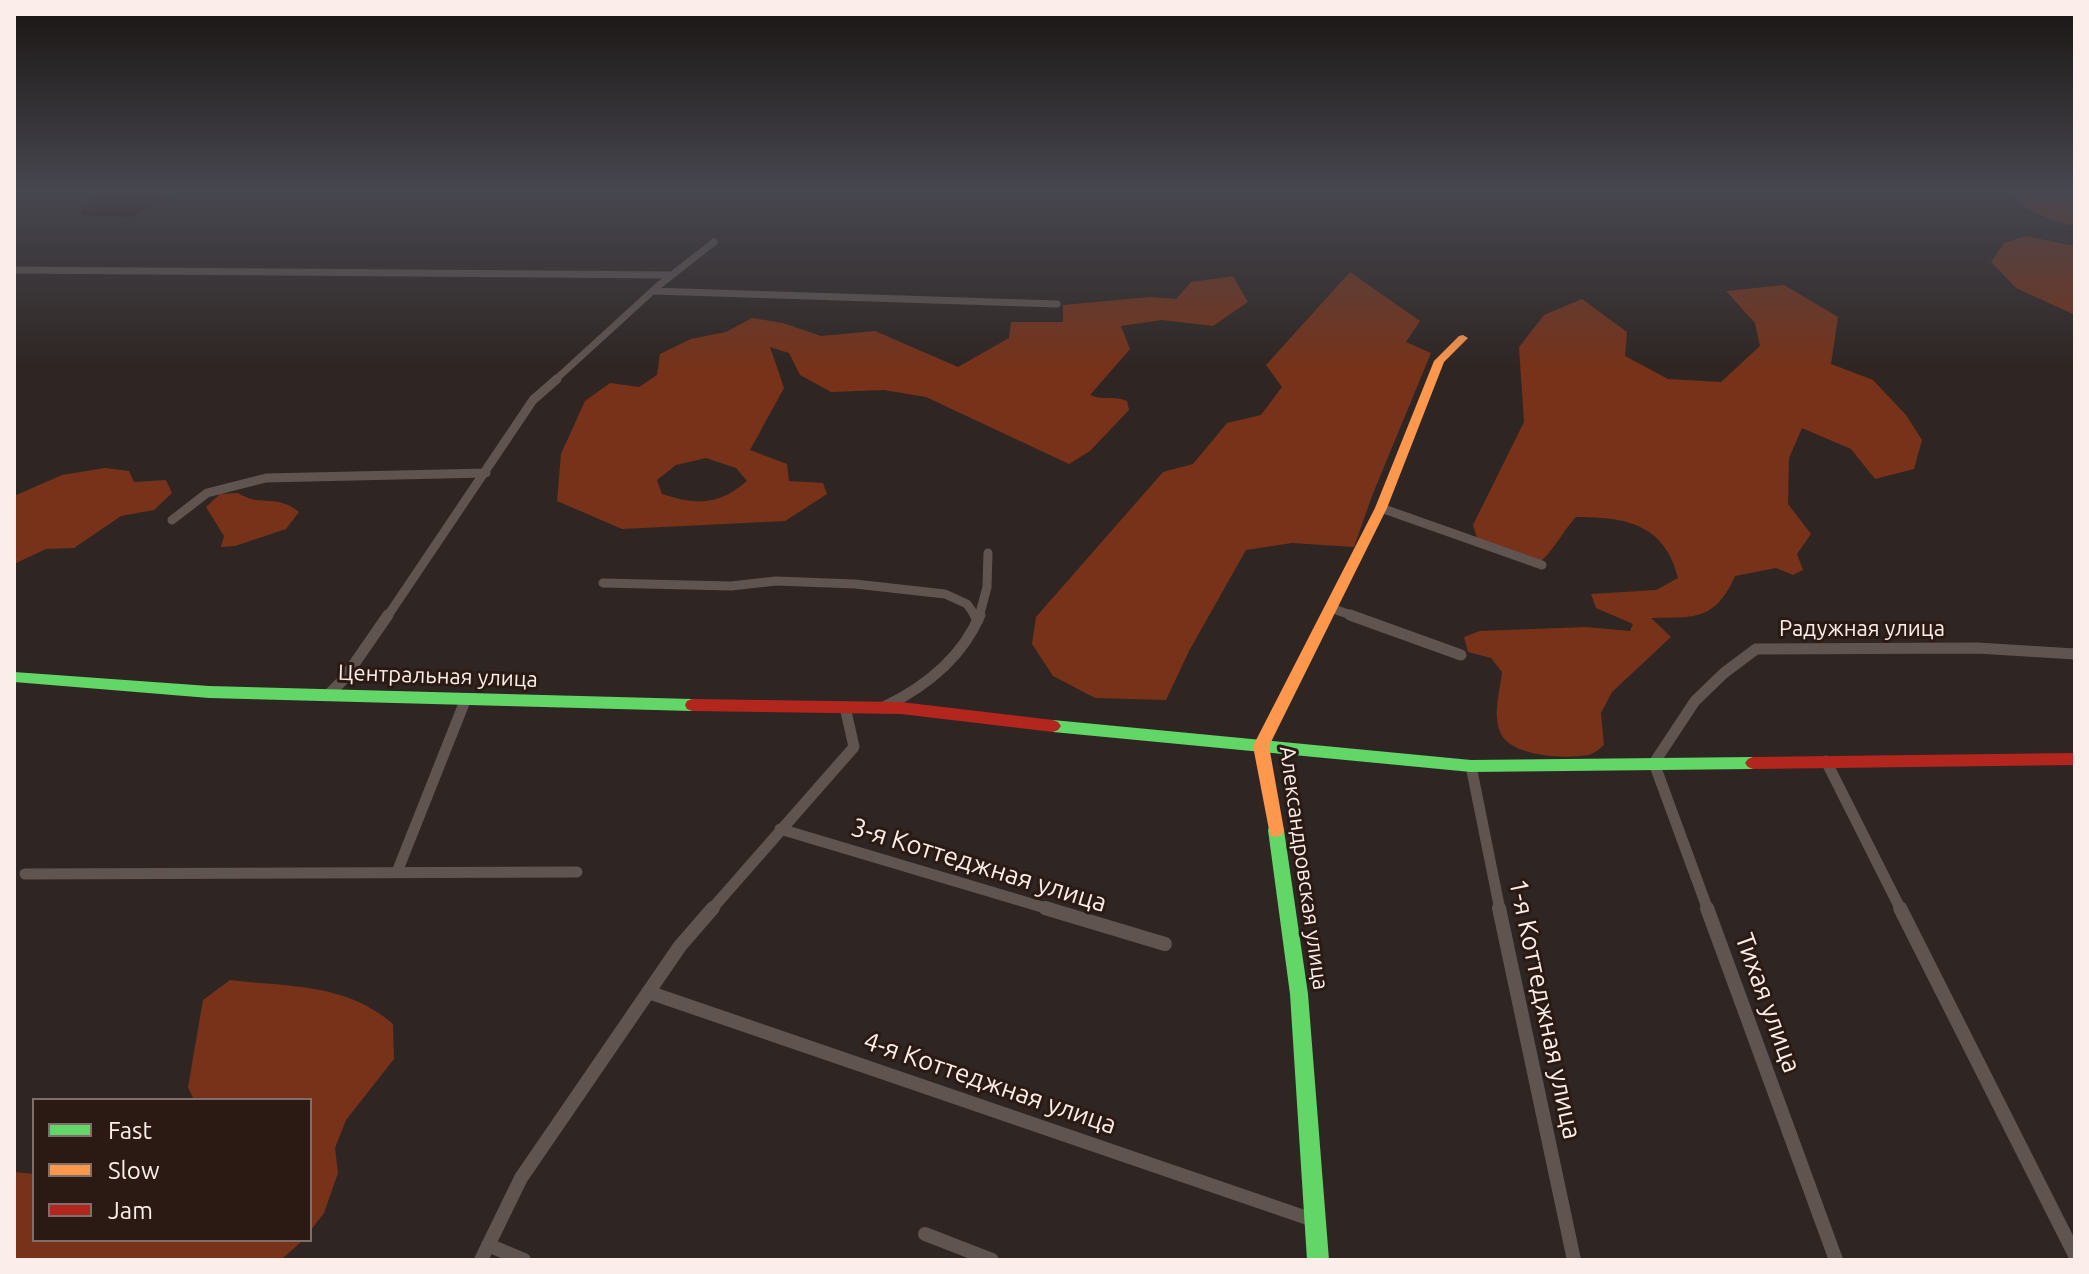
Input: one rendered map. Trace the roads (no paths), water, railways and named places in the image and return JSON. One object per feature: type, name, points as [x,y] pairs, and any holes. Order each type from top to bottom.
[{"type":"street","points":[[328,695],[343,680],[542,390],[703,250]]},
{"type":"street","points":[[14,270],[672,275]]},
{"type":"street","points":[[653,291],[1057,304]]},
{"type":"street","name":"Александровская улица","points":[[1318,1260],[1299,994],[1276,828],[1261,746],[1381,508],[1439,361],[1463,338]]},
{"type":"street","points":[[172,520],[207,493],[266,478],[486,473]]},
{"type":"street","points":[[1381,508],[1542,565]]},
{"type":"street","points":[[882,708],[903,699],[924,684],[964,643],[978,620],[986,598],[988,553]]},
{"type":"street","points":[[603,583],[731,586],[776,581],[855,584],[945,594],[967,604],[978,620]]},
{"type":"street","points":[[1331,608],[1461,655]]},
{"type":"street","name":"Радужная улица","points":[[1654,763],[1695,701],[1724,673],[1756,649],[1977,648],[2075,654]]},
{"type":"street","name":"Центральная улица","points":[[14,677],[209,692],[465,701],[882,708],[1516,768],[1654,763],[2075,759]]},
{"type":"street","points":[[397,872],[465,701]]},
{"type":"street","points":[[481,1260],[521,1178],[680,946],[854,747],[845,707]]},
{"type":"street","points":[[1826,761],[2075,1255]]},
{"type":"street","name":"Тихая улица","points":[[1654,763],[1836,1260]]},
{"type":"street","name":"1-я Коттеджная улица","points":[[1471,766],[1526,1044],[1574,1260]]},
{"type":"street","name":"3-я Коттеджная улица","points":[[780,829],[1165,944]]},
{"type":"street","points":[[25,874],[577,872]]},
{"type":"street","name":"4-я Коттеджная улица","points":[[648,992],[1316,1221]]},
{"type":"street","points":[[925,1234],[992,1260]]},
{"type":"street","points":[[488,1245],[524,1260]]}]
